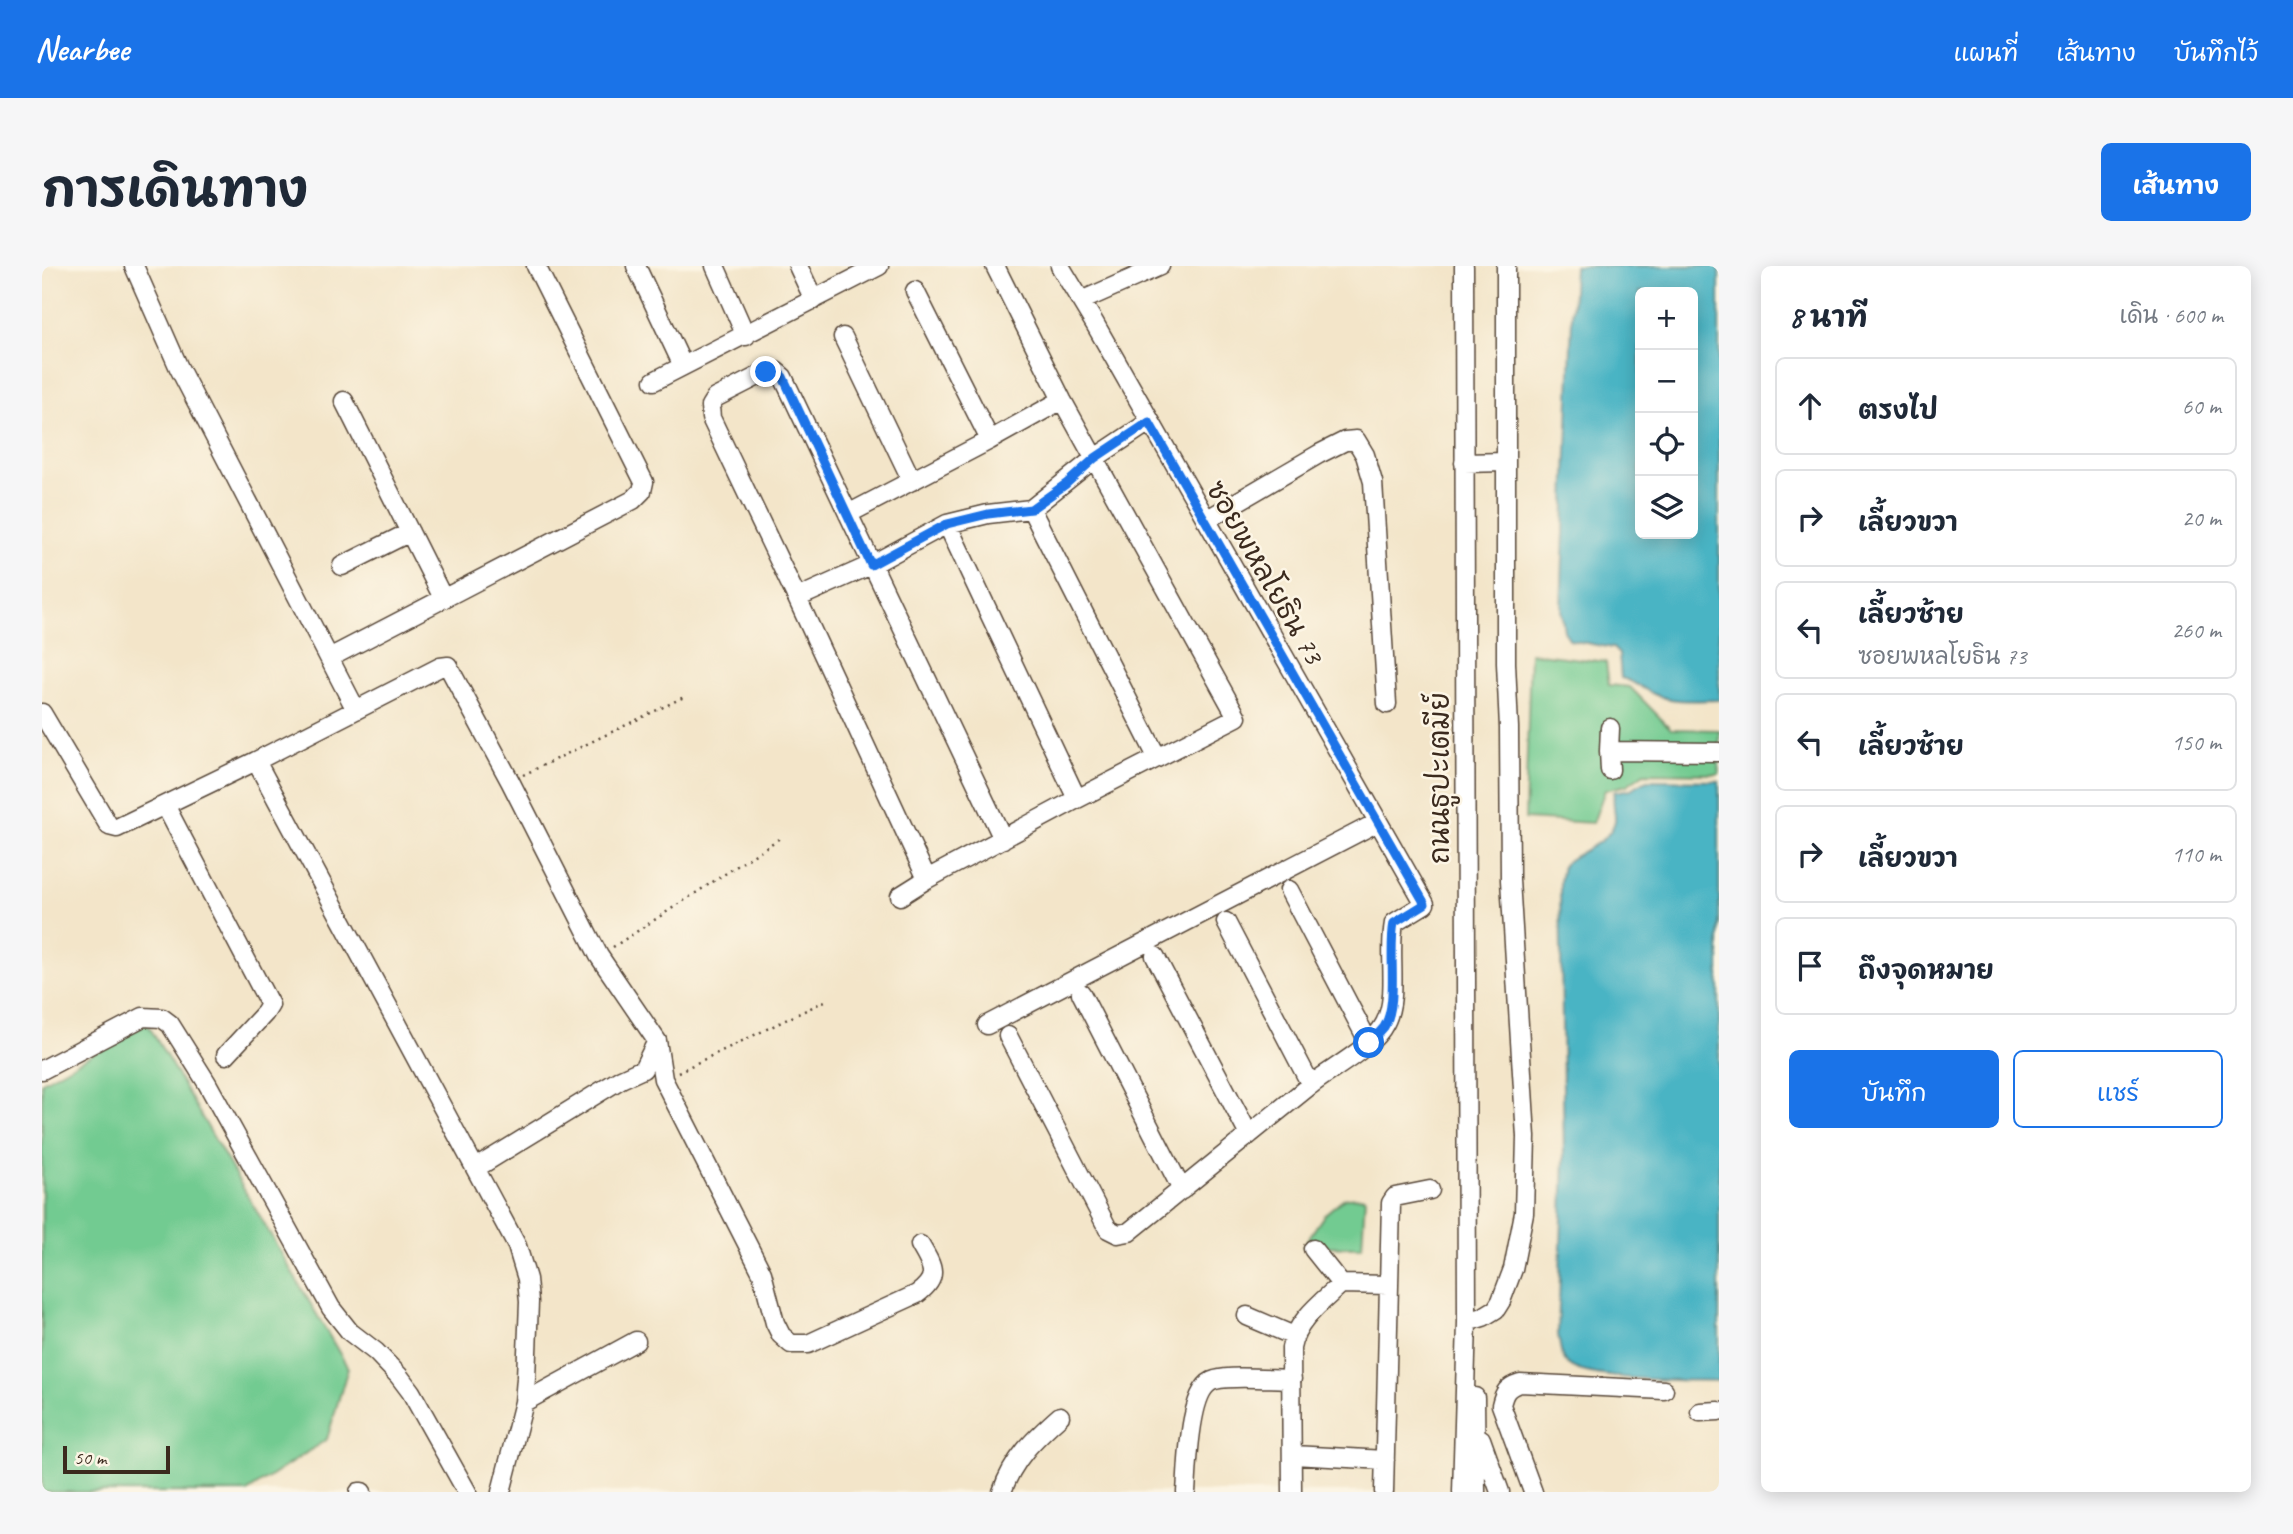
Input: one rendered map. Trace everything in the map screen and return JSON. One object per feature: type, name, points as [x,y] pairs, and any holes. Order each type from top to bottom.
[{"type":"street","points":[[134,266],[179,368],[356,710]]},
{"type":"street","points":[[329,658],[633,499],[642,491],[644,482],[536,266]]},
{"type":"street","points":[[636,266],[683,366]]},
{"type":"street","points":[[715,266],[746,336]]},
{"type":"street","points":[[798,266],[814,300]]},
{"type":"street","points":[[654,381],[879,266]]},
{"type":"street","points":[[900,896],[1077,799],[1237,717],[1062,400],[995,266]]},
{"type":"street","name":"ซอยพหลโยธิน 73","points":[[1060,266],[1425,904],[1394,923],[1391,941],[1391,1009],[1384,1026],[1369,1043]]},
{"type":"street","points":[[1081,301],[1160,266]]},
{"type":"street","name":"ถนนธูปะเตมีย์","points":[[1462,1492],[1467,1327],[1464,266]]},
{"type":"street","points":[[1467,1327],[1496,1309],[1501,1301],[1513,1269],[1524,1213],[1526,1137],[1510,880],[1506,663],[1506,266]]},
{"type":"street","points":[[915,291],[990,440]]},
{"type":"street","points":[[843,337],[912,481]]},
{"type":"street","points":[[927,879],[711,418],[710,406],[715,398],[766,372],[776,370],[783,377],[1003,839]]},
{"type":"street","points":[[848,514],[1062,400]]},
{"type":"street","points":[[344,401],[443,598]]},
{"type":"street","points":[[797,598],[871,565],[947,524],[988,514],[1031,509],[1066,484],[1095,458],[1149,422]]},
{"type":"street","points":[[1206,520],[1345,440],[1356,440],[1373,482],[1387,704]]},
{"type":"street","points":[[1464,463],[1506,462]]},
{"type":"street","points":[[1031,509],[1157,757]]},
{"type":"street","points":[[947,524],[1077,799]]},
{"type":"street","points":[[342,566],[410,532]]},
{"type":"street","points":[[42,713],[109,826],[117,828],[126,826],[440,667],[448,666],[599,956],[657,1041],[663,1079],[762,1273],[775,1323],[786,1341],[792,1344],[808,1344],[917,1294],[929,1285],[933,1278],[932,1267],[920,1245]]},
{"type":"street","points":[[1610,728],[1610,770]]},
{"type":"street","points":[[1609,751],[1719,752]]},
{"type":"street","points":[[256,761],[517,1246],[527,1279],[529,1302],[524,1402],[500,1492]]},
{"type":"street","points":[[165,805],[270,1005],[226,1055]]},
{"type":"street","points":[[987,1025],[1378,822]]},
{"type":"street","points":[[1008,1036],[1108,1229],[1118,1234],[1129,1232],[1311,1085],[1369,1043],[1289,890]]},
{"type":"street","points":[[1226,922],[1311,1085]]},
{"type":"street","points":[[1155,956],[1249,1135]]},
{"type":"street","points":[[1081,993],[1182,1190]]},
{"type":"street","points":[[42,1070],[143,1017],[162,1018],[170,1024],[207,1083],[331,1308],[350,1332],[376,1352],[411,1392],[467,1492]]},
{"type":"street","points":[[476,1168],[621,1079],[643,1069],[657,1041]]},
{"type":"street","points":[[1384,1492],[1391,1203],[1395,1197],[1430,1190]]},
{"type":"street","points":[[1313,1249],[1341,1284]]},
{"type":"street","points":[[1292,1492],[1290,1349],[1294,1336],[1305,1320],[1341,1284],[1389,1285]]},
{"type":"street","points":[[1247,1316],[1294,1336]]},
{"type":"street","name":"ถนนธูปะเตมีย์","points":[[1467,1327],[1476,1357],[1476,1492]]},
{"type":"street","points":[[524,1402],[636,1341]]},
{"type":"street","points":[[1186,1492],[1191,1432],[1200,1391],[1204,1385],[1216,1379],[1292,1379]]},
{"type":"street","points":[[1532,1492],[1501,1405],[1503,1393],[1510,1386],[1520,1383],[1664,1390]]},
{"type":"street","points":[[1500,1492],[1475,1414],[1501,1405]]},
{"type":"street","points":[[1700,1412],[1719,1410]]},
{"type":"street","points":[[1002,1492],[1018,1457],[1060,1416]]},
{"type":"street","points":[[1293,1455],[1385,1460]]},
{"type":"path","points":[[510,781],[686,696]]},
{"type":"path","points":[[599,956],[780,838]]},
{"type":"path","points":[[663,1079],[829,999]]},
{"type":"green space","points":[[1530,653],[1606,662],[1609,685],[1630,687],[1671,729],[1719,730],[1719,774],[1644,773],[1627,785],[1605,790],[1593,823],[1525,819]]},
{"type":"green space","points":[[147,1023],[348,1368],[327,1439],[247,1492],[42,1492],[42,1082]]},
{"type":"green space","points":[[1365,1197],[1362,1247],[1303,1246],[1325,1214],[1344,1198]]},
{"type":"water","points":[[1574,266],[1719,266],[1719,700],[1663,698],[1621,678],[1619,654],[1613,648],[1570,640],[1564,631],[1561,610]]},
{"type":"water","points":[[1647,780],[1719,781],[1719,1381],[1615,1377],[1578,1370],[1563,1357],[1558,1334],[1564,1158],[1560,882],[1563,865],[1607,836],[1612,829],[1615,821],[1614,792],[1631,789]]},
{"type":"route","points":[[766,372],[776,370],[783,377],[871,565],[947,524],[988,514],[1031,509],[1066,484],[1095,458],[1149,422],[1425,904],[1394,923],[1391,941],[1391,1009],[1384,1026],[1369,1043]]}]
